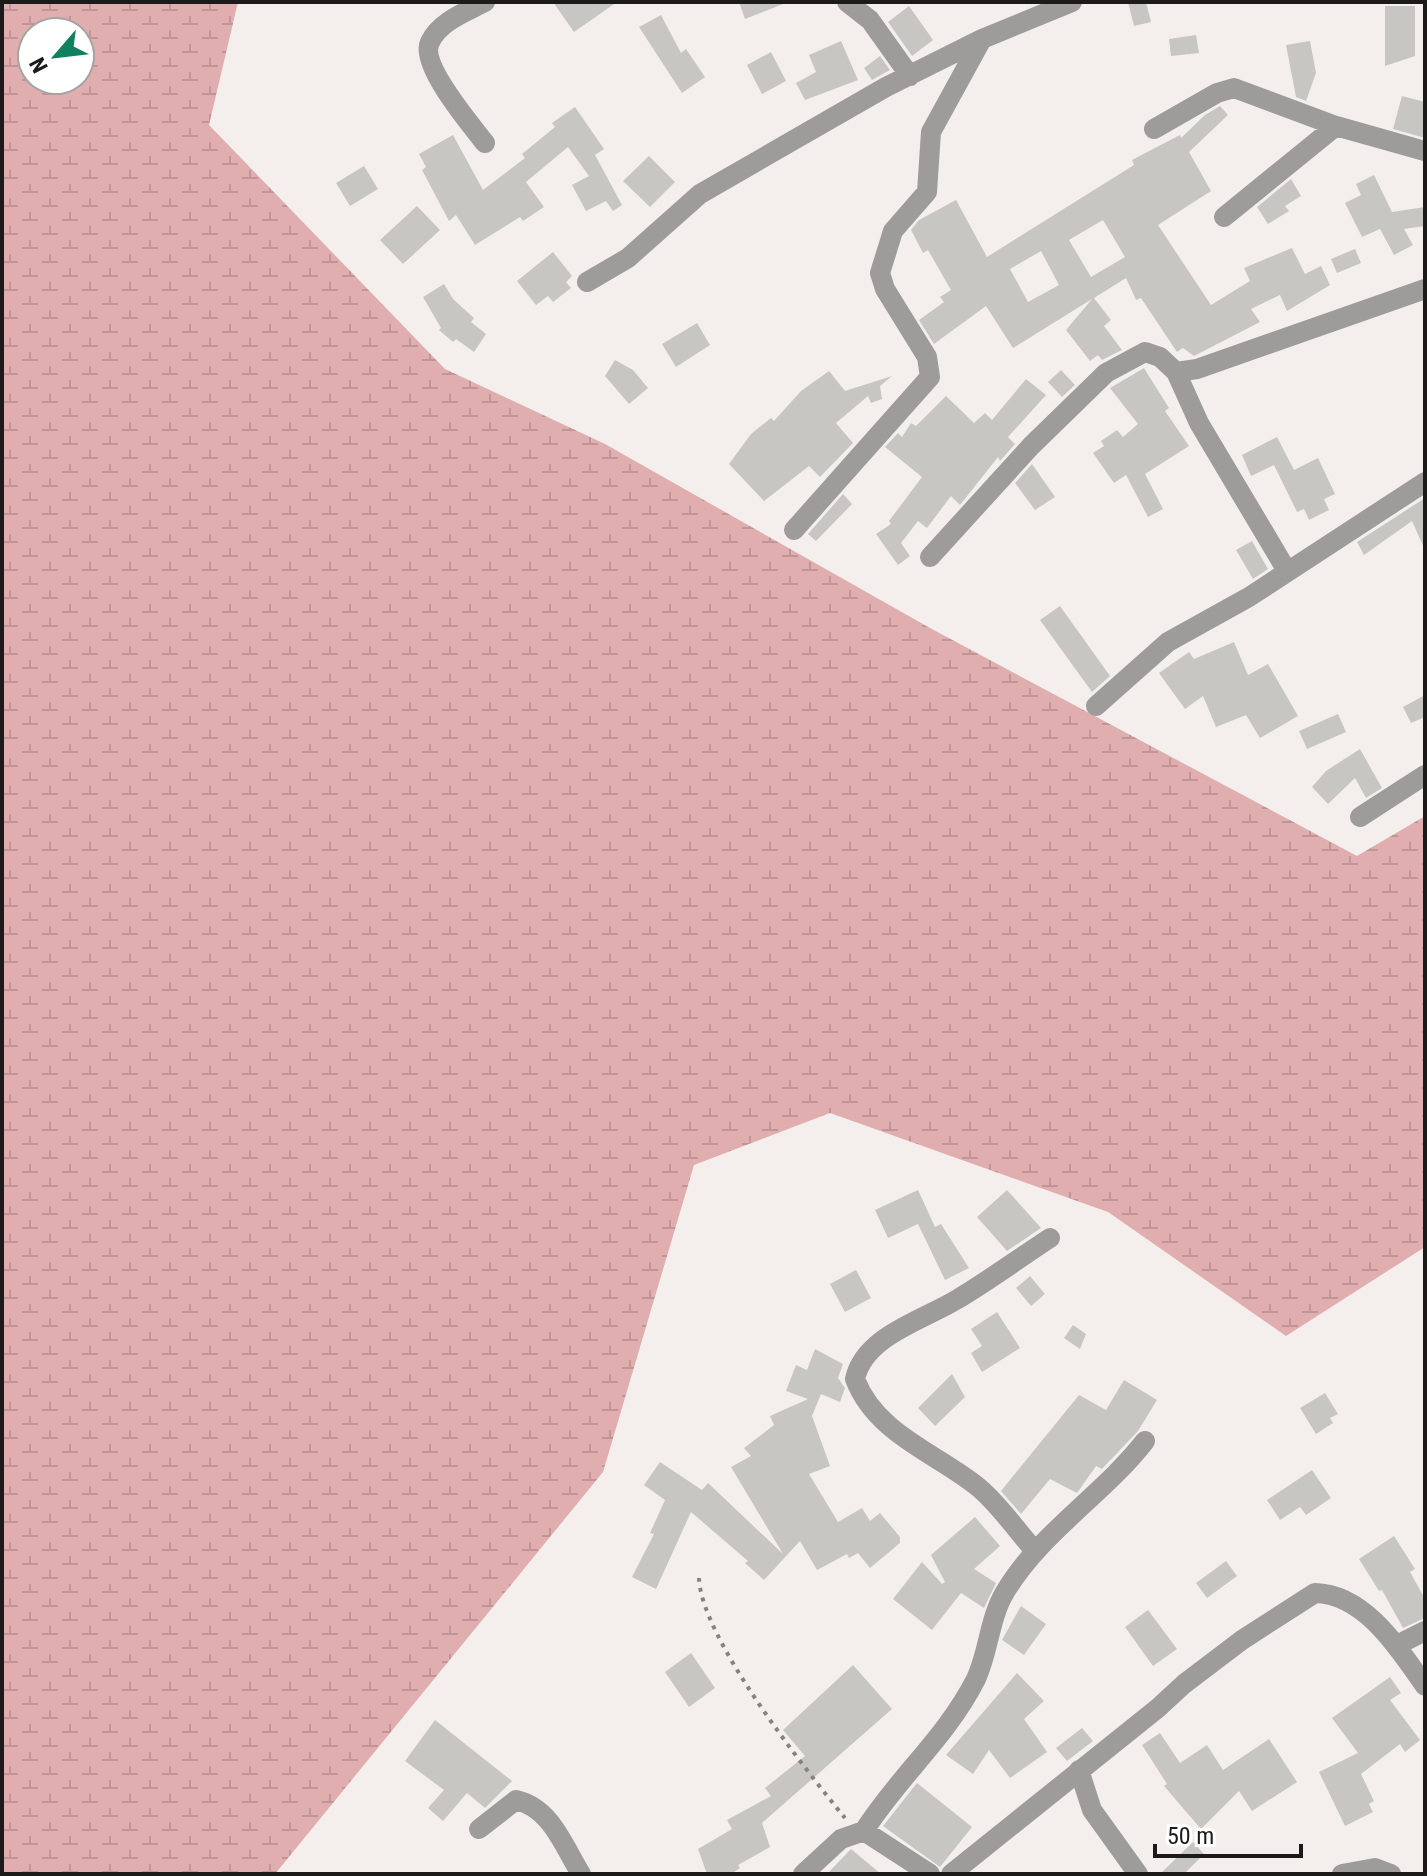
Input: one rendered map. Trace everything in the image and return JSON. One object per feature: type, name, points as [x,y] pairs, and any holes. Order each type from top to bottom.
[{"type":"street","points":[[485,2],[442,26],[429,43],[429,55],[447,92],[485,143]]},
{"type":"street","points":[[847,2],[870,20],[910,76]]},
{"type":"street","points":[[587,282],[628,258],[700,194],[910,76],[982,39],[1072,2]]},
{"type":"street","points":[[794,530],[930,377],[927,357],[885,289],[880,273],[893,231],[927,192],[931,132],[982,39]]},
{"type":"street","points":[[1154,129],[1217,93],[1234,88],[1336,126],[1425,151]]},
{"type":"street","points":[[1224,217],[1336,126]]},
{"type":"street","points":[[1176,372],[1197,369],[1425,289]]},
{"type":"street","points":[[930,557],[1031,446],[1106,373],[1145,352],[1160,357],[1176,372],[1199,423],[1287,571]]},
{"type":"street","points":[[1096,706],[1151,654],[1425,482]]},
{"type":"street","points":[[1360,817],[1425,775]]},
{"type":"street","points":[[1035,1551],[979,1487],[920,1450],[885,1421],[871,1407],[855,1379],[869,1354],[889,1336],[954,1301],[1050,1238]]},
{"type":"street","points":[[803,1874],[841,1839],[861,1831],[951,1720],[975,1679],[1005,1592],[1035,1551],[1119,1474],[1145,1441]]},
{"type":"street","points":[[951,1874],[1184,1684],[1315,1593],[1336,1593],[1356,1607],[1397,1645],[1425,1686]]},
{"type":"street","points":[[1397,1645],[1425,1631]]},
{"type":"street","points":[[1079,1770],[1092,1810],[1138,1874]]},
{"type":"street","points":[[479,1829],[516,1800],[528,1803],[543,1811],[581,1874]]},
{"type":"street","points":[[861,1831],[930,1874]]},
{"type":"street","points":[[1342,1874],[1375,1868],[1391,1874]]},
{"type":"path","points":[[699,1578],[700,1596],[742,1676],[795,1758],[861,1831]]},
{"type":"green space","points":[[2,2],[238,2],[209,125],[445,369],[605,444],[930,628],[1357,856],[1425,816],[1425,1247],[1286,1336],[1108,1212],[830,1113],[694,1165],[603,1472],[275,1874],[2,1874]]},
{"type":"building","points":[[553,2],[617,2],[574,32]]},
{"type":"building","points":[[739,2],[786,2],[786,3],[745,19]]},
{"type":"building","points":[[1128,2],[1146,2],[1151,22],[1134,26]]},
{"type":"building","points":[[909,6],[933,40],[912,56],[888,22]]},
{"type":"building","points":[[1385,6],[1415,6],[1415,56],[1385,66]]},
{"type":"building","points":[[661,15],[681,53],[686,49],[705,77],[682,93],[639,27]]},
{"type":"building","points":[[1196,35],[1199,53],[1171,56],[1169,39]]},
{"type":"building","points":[[841,41],[858,80],[805,100],[796,83],[816,72],[809,55]]},
{"type":"building","points":[[1310,41],[1316,73],[1306,101],[1296,97],[1286,45]]},
{"type":"building","points":[[771,52],[786,81],[762,94],[747,65]]},
{"type":"building","points":[[880,56],[890,70],[872,80],[864,68]]},
{"type":"building","points":[[1402,96],[1425,102],[1425,138],[1393,129]]},
{"type":"building","points":[[1220,106],[1228,115],[1189,152],[1211,191],[1158,225],[1211,305],[1250,281],[1244,268],[1292,248],[1305,274],[1321,266],[1330,285],[1287,311],[1280,295],[1251,309],[1260,322],[1194,356],[1183,348],[1177,352],[1141,298],[1136,300],[1126,278],[1094,298],[1111,320],[1104,326],[1122,350],[1102,360],[1098,355],[1090,361],[1066,330],[1092,299],[1013,348],[986,306],[934,344],[919,320],[944,302],[940,297],[951,290],[928,250],[923,253],[911,230],[919,220],[956,200],[987,257],[1134,165],[1132,160],[1180,135],[1181,138],[1205,115]],"holes":[[[1103,220],[1125,257],[1091,277],[1069,240]],[[1041,251],[1059,285],[1028,302],[1010,269]]]},
{"type":"building","points":[[575,107],[604,149],[595,155],[622,205],[613,211],[606,201],[586,211],[572,185],[589,176],[568,147],[526,182],[544,207],[523,221],[520,217],[475,245],[456,215],[449,221],[422,170],[426,167],[419,154],[453,135],[483,190],[525,158],[522,154],[555,127],[552,123]]},
{"type":"building","points":[[649,156],[675,182],[650,207],[623,181]]},
{"type":"building","points":[[364,166],[378,189],[350,206],[336,183]]},
{"type":"building","points":[[1374,175],[1392,212],[1425,207],[1425,226],[1404,229],[1413,245],[1394,255],[1380,229],[1362,237],[1345,203],[1361,195],[1356,184]]},
{"type":"building","points":[[1291,179],[1301,196],[1285,206],[1289,211],[1268,224],[1257,207]]},
{"type":"building","points":[[417,206],[440,230],[403,264],[380,240]]},
{"type":"building","points":[[1355,249],[1361,263],[1337,273],[1331,259]]},
{"type":"building","points":[[553,252],[572,276],[566,282],[571,288],[553,302],[548,296],[536,305],[517,281]]},
{"type":"building","points":[[444,284],[453,299],[474,318],[471,322],[486,334],[474,352],[456,339],[453,342],[439,330],[441,328],[423,297]]},
{"type":"building","points":[[697,323],[710,345],[676,367],[662,344]]},
{"type":"building","points":[[615,360],[633,370],[648,388],[629,404],[605,376]]},
{"type":"building","points":[[1144,368],[1169,408],[1165,411],[1189,446],[1145,474],[1163,509],[1148,517],[1126,475],[1114,483],[1093,453],[1104,446],[1101,441],[1117,430],[1123,437],[1138,424],[1110,388]]},
{"type":"building","points":[[1061,370],[1075,385],[1062,397],[1048,382]]},
{"type":"building","points":[[829,371],[845,391],[892,376],[880,386],[882,399],[871,403],[868,396],[836,423],[853,443],[820,477],[809,466],[764,501],[729,464],[751,434],[771,418],[774,421],[801,391]]},
{"type":"building","points":[[1026,379],[1046,395],[1008,437],[1015,444],[1000,461],[998,457],[960,505],[951,496],[927,528],[918,521],[901,543],[910,556],[898,565],[876,534],[891,524],[889,521],[922,477],[885,447],[898,433],[902,437],[911,423],[916,426],[946,396],[974,423],[985,413],[992,420]]},
{"type":"building","points":[[1277,437],[1294,470],[1318,458],[1335,494],[1324,499],[1329,510],[1309,520],[1304,509],[1297,512],[1274,465],[1251,476],[1242,455]]},
{"type":"building","points":[[1032,464],[1055,497],[1035,510],[1015,483]]},
{"type":"building","points":[[843,494],[852,504],[816,541],[808,534]]},
{"type":"building","points":[[1425,498],[1425,550],[1412,521],[1364,555],[1357,542]]},
{"type":"building","points":[[1252,541],[1268,569],[1253,579],[1236,550]]},
{"type":"building","points":[[1060,606],[1110,676],[1092,692],[1040,620]]},
{"type":"building","points":[[1234,642],[1248,675],[1268,664],[1298,716],[1260,738],[1246,715],[1216,727],[1203,696],[1185,709],[1159,673],[1189,652],[1194,659]]},
{"type":"building","points":[[1425,695],[1425,717],[1411,723],[1403,707]]},
{"type":"building","points":[[1338,714],[1346,732],[1307,749],[1299,731]]},
{"type":"building","points":[[1360,749],[1382,788],[1366,798],[1355,778],[1328,804],[1312,787],[1326,771]]},
{"type":"building","points":[[918,1190],[935,1227],[941,1224],[969,1268],[945,1280],[918,1224],[888,1238],[875,1210]]},
{"type":"building","points":[[1007,1190],[1041,1228],[1007,1251],[977,1217]]},
{"type":"building","points":[[856,1270],[871,1298],[845,1312],[830,1284]]},
{"type":"building","points":[[1030,1276],[1045,1294],[1031,1306],[1016,1288]]},
{"type":"building","points":[[997,1312],[1020,1348],[982,1372],[971,1353],[982,1346],[971,1329]]},
{"type":"building","points":[[1073,1325],[1086,1334],[1080,1349],[1064,1338]]},
{"type":"building","points":[[815,1349],[843,1364],[838,1378],[845,1388],[840,1402],[821,1394],[812,1416],[830,1466],[809,1474],[838,1522],[862,1508],[870,1521],[880,1513],[900,1537],[900,1543],[870,1568],[858,1553],[849,1558],[847,1554],[817,1570],[800,1541],[764,1580],[745,1563],[748,1561],[691,1512],[656,1589],[632,1577],[654,1534],[650,1533],[665,1500],[644,1485],[660,1462],[702,1490],[708,1483],[783,1554],[731,1467],[751,1456],[744,1448],[774,1425],[770,1416],[808,1399],[786,1391],[796,1365],[807,1370]]},
{"type":"building","points":[[952,1374],[965,1397],[935,1426],[918,1408]]},
{"type":"building","points":[[1124,1380],[1157,1400],[1138,1431],[1102,1469],[1096,1466],[1077,1493],[1050,1479],[1021,1514],[1001,1491],[1079,1395],[1106,1410]]},
{"type":"building","points":[[1325,1393],[1338,1414],[1330,1418],[1333,1423],[1316,1434],[1300,1408]]},
{"type":"building","points":[[1312,1470],[1331,1498],[1306,1515],[1300,1507],[1280,1520],[1267,1500]]},
{"type":"building","points":[[975,1517],[1000,1546],[974,1569],[996,1583],[984,1608],[961,1593],[932,1630],[893,1599],[922,1562],[942,1584],[945,1582],[931,1555]]},
{"type":"building","points":[[1394,1536],[1415,1569],[1410,1572],[1425,1599],[1425,1618],[1403,1628],[1382,1590],[1379,1591],[1359,1559]]},
{"type":"building","points":[[1226,1561],[1237,1576],[1207,1598],[1196,1583]]},
{"type":"building","points":[[1021,1606],[1046,1624],[1024,1655],[1002,1640]]},
{"type":"building","points":[[1148,1610],[1177,1649],[1153,1666],[1125,1627]]},
{"type":"building","points":[[691,1653],[715,1688],[689,1707],[665,1672]]},
{"type":"building","points":[[853,1665],[892,1709],[762,1823],[770,1847],[738,1865],[740,1868],[731,1874],[707,1874],[698,1849],[732,1829],[727,1820],[771,1796],[765,1788],[805,1756],[783,1730]]},
{"type":"building","points":[[1017,1673],[1044,1701],[1024,1719],[1047,1752],[1010,1778],[989,1750],[973,1774],[946,1755]]},
{"type":"building","points":[[1390,1677],[1401,1693],[1390,1700],[1420,1740],[1405,1752],[1400,1744],[1361,1774],[1374,1801],[1369,1804],[1373,1812],[1345,1826],[1319,1772],[1358,1753],[1332,1718]]},
{"type":"building","points":[[435,1720],[512,1781],[485,1808],[467,1793],[443,1821],[428,1808],[444,1790],[405,1761]]},
{"type":"building","points":[[1082,1728],[1093,1741],[1067,1761],[1056,1748]]},
{"type":"building","points":[[1160,1733],[1180,1763],[1207,1745],[1223,1770],[1269,1739],[1297,1782],[1252,1811],[1239,1791],[1201,1829],[1164,1786],[1167,1784],[1142,1745]]},
{"type":"building","points":[[917,1783],[972,1827],[940,1867],[883,1826]]},
{"type":"building","points":[[1193,1842],[1204,1854],[1184,1874],[1160,1874]]},
{"type":"building","points":[[851,1849],[881,1874],[827,1874]]}]
